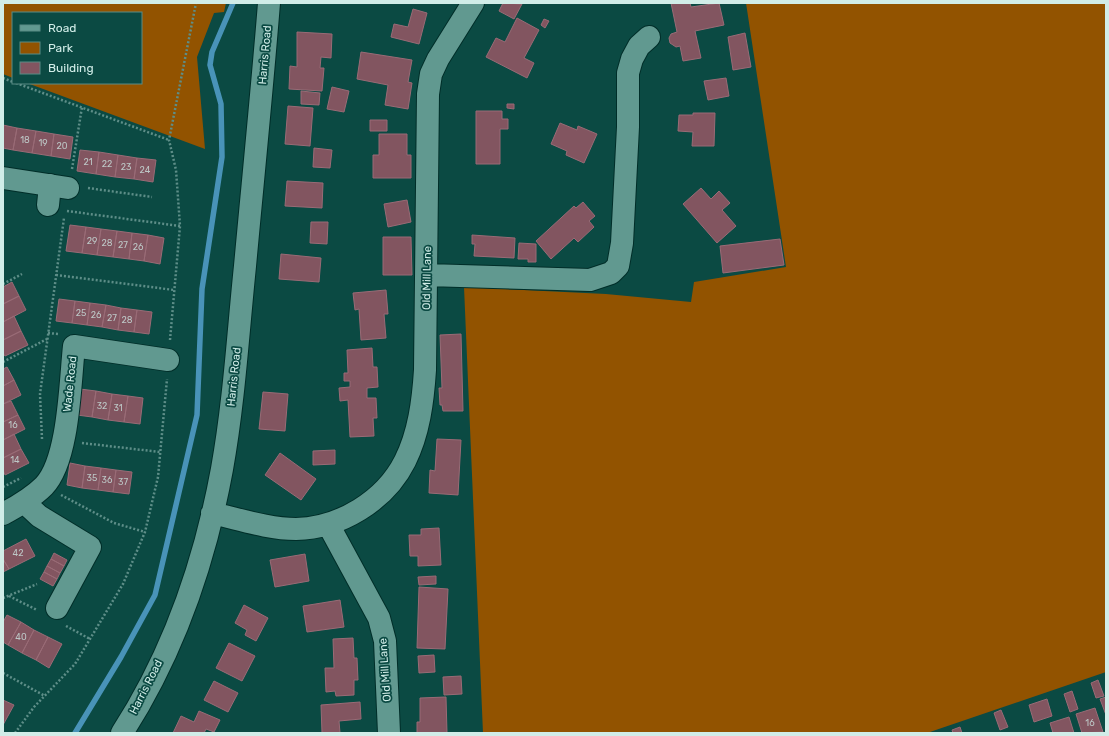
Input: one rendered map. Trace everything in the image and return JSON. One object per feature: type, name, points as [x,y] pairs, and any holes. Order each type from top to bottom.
[{"type":"street","name":"Harris Road","points":[[122,733],[152,679],[174,631],[195,574],[212,512],[229,425],[270,3]]},
{"type":"street","name":"Old Mill Lane","points":[[212,512],[273,526],[295,529],[328,524],[351,515],[374,500],[390,483],[405,462],[422,405],[427,275],[428,94],[431,74],[438,59],[473,3]]},
{"type":"street","points":[[427,275],[590,280],[611,273],[618,266],[622,243],[628,127],[628,72],[632,59],[639,46],[649,37]]},
{"type":"street","points":[[3,178],[60,195]]},
{"type":"street","name":"Wade Road","points":[[3,514],[24,502],[45,485],[54,472],[63,441],[74,346],[168,360]]},
{"type":"street","points":[[24,502],[39,516],[90,547],[57,608]]},
{"type":"street","name":"Old Mill Lane","points":[[328,524],[379,618],[385,641],[389,733]]},
{"type":"path","points":[[15,733],[34,707],[74,664],[123,584],[145,532],[158,477],[180,226],[176,170],[169,140],[196,3]]},
{"type":"path","points":[[19,84],[169,140]]},
{"type":"path","points":[[42,444],[40,394],[56,275],[60,195],[82,107]]},
{"type":"path","points":[[60,195],[180,226]]},
{"type":"path","points":[[60,195],[152,197]]},
{"type":"path","points":[[3,284],[22,274]]},
{"type":"path","points":[[56,275],[174,290]]},
{"type":"path","points":[[3,362],[48,338]]},
{"type":"path","points":[[63,441],[160,452]]},
{"type":"path","points":[[3,487],[25,475]]},
{"type":"path","points":[[61,495],[114,523],[145,532]]},
{"type":"path","points":[[3,598],[37,584]]},
{"type":"path","points":[[3,673],[45,696]]},
{"type":"green space","points":[[3,3],[226,3],[224,12],[214,13],[197,57],[205,149],[30,84],[142,84],[142,12],[12,12],[12,78],[3,74]]},
{"type":"green space","points":[[746,3],[1106,3],[1106,672],[927,733],[483,733],[464,287],[606,294],[691,302],[694,282],[786,267]]},
{"type":"building","points":[[503,3],[522,4],[514,19],[499,11]]},
{"type":"building","points":[[671,3],[690,3],[691,7],[719,3],[724,25],[695,31],[701,58],[683,61],[680,46],[676,47],[670,43],[669,38],[671,34],[677,32]]},
{"type":"building","points":[[413,9],[427,13],[419,44],[391,37],[394,24],[408,27]]},
{"type":"building","points":[[517,18],[539,30],[524,58],[534,63],[527,78],[486,57],[496,38],[505,42]]},
{"type":"building","points":[[544,19],[549,21],[545,28],[541,25]]},
{"type":"building","points":[[297,32],[332,34],[331,58],[321,57],[320,68],[324,68],[322,91],[289,89],[290,66],[297,67]]},
{"type":"building","points":[[745,33],[751,67],[733,70],[728,37]]},
{"type":"building","points":[[361,52],[412,60],[408,82],[412,83],[408,109],[385,105],[388,85],[357,79]]},
{"type":"building","points":[[726,78],[729,96],[708,100],[704,81]]},
{"type":"building","points":[[332,87],[349,91],[344,112],[327,109]]},
{"type":"building","points":[[301,91],[320,93],[319,105],[301,104]]},
{"type":"building","points":[[507,104],[514,104],[514,109],[507,108]]},
{"type":"building","points":[[288,106],[313,108],[310,146],[285,144]]},
{"type":"building","points":[[476,111],[502,111],[502,119],[508,119],[508,129],[500,129],[500,164],[476,164]]},
{"type":"building","points":[[693,113],[715,113],[714,146],[692,146],[693,132],[678,131],[679,115],[693,115]]},
{"type":"building","points":[[370,120],[387,120],[387,131],[370,131]]},
{"type":"building","points":[[560,123],[577,130],[578,126],[597,134],[584,163],[566,155],[567,151],[551,144]]},
{"type":"building","points":[[3,125],[17,128],[13,150],[3,148]]},
{"type":"building","points":[[17,128],[36,131],[32,153],[13,150]]},
{"type":"building","points":[[36,131],[54,134],[51,156],[32,153]]},
{"type":"building","points":[[54,134],[73,137],[70,159],[51,156]]},
{"type":"building","points":[[379,134],[407,134],[407,155],[411,155],[411,178],[373,178],[373,155],[379,155]]},
{"type":"building","points":[[314,148],[332,150],[330,168],[313,167]]},
{"type":"building","points":[[80,150],[99,152],[96,174],[77,171]]},
{"type":"building","points":[[99,152],[118,155],[115,177],[96,174]]},
{"type":"building","points":[[118,155],[137,158],[134,179],[115,177]]},
{"type":"building","points":[[137,158],[156,160],[153,182],[134,179]]},
{"type":"building","points":[[287,181],[323,183],[322,208],[285,206]]},
{"type":"building","points":[[701,188],[711,199],[719,191],[730,203],[722,210],[736,226],[717,243],[683,204]]},
{"type":"building","points":[[407,200],[411,222],[388,227],[384,204]]},
{"type":"building","points":[[583,202],[595,216],[589,221],[594,227],[578,242],[574,238],[551,259],[536,241],[574,206],[576,208]]},
{"type":"building","points":[[311,222],[328,222],[327,244],[310,243]]},
{"type":"building","points":[[70,225],[86,227],[82,253],[66,251]]},
{"type":"building","points":[[86,227],[101,229],[97,255],[82,253]]},
{"type":"building","points":[[101,229],[117,231],[113,257],[97,255]]},
{"type":"building","points":[[117,231],[132,233],[129,259],[113,257]]},
{"type":"building","points":[[132,233],[148,235],[144,261],[129,259]]},
{"type":"building","points":[[148,235],[164,238],[160,264],[144,261]]},
{"type":"building","points":[[472,235],[515,238],[514,258],[474,256],[475,244],[472,244]]},
{"type":"building","points":[[383,237],[411,237],[412,275],[383,275]]},
{"type":"building","points":[[780,239],[784,265],[723,273],[720,246]]},
{"type":"building","points":[[519,243],[536,244],[536,262],[528,262],[528,259],[518,259]]},
{"type":"building","points":[[281,254],[321,258],[319,282],[279,279]]},
{"type":"building","points":[[12,282],[19,296],[3,304],[3,287]]},
{"type":"building","points":[[386,290],[388,314],[384,314],[386,338],[361,340],[359,309],[355,310],[353,293]]},
{"type":"building","points":[[19,296],[26,310],[3,322],[3,304]]},
{"type":"building","points":[[59,299],[75,301],[72,323],[56,321]]},
{"type":"building","points":[[75,301],[90,303],[87,325],[72,323]]},
{"type":"building","points":[[90,303],[106,305],[102,327],[87,325]]},
{"type":"building","points":[[106,305],[121,308],[118,330],[102,327]]},
{"type":"building","points":[[121,308],[137,310],[134,332],[118,330]]},
{"type":"building","points":[[137,310],[152,312],[149,334],[134,332]]},
{"type":"building","points":[[14,316],[21,331],[3,340],[3,322]]},
{"type":"building","points":[[21,331],[28,345],[5,356],[3,353],[3,340]]},
{"type":"building","points":[[461,334],[463,411],[443,411],[442,405],[440,405],[439,388],[442,388],[440,335]]},
{"type":"building","points":[[372,348],[373,367],[377,367],[378,387],[367,388],[367,398],[376,398],[377,418],[373,418],[374,436],[350,437],[348,400],[340,401],[339,388],[350,387],[350,381],[344,381],[344,373],[348,373],[347,350]]},
{"type":"building","points":[[7,367],[14,380],[3,386],[3,369]]},
{"type":"building","points":[[14,380],[21,395],[3,404],[3,386]]},
{"type":"building","points":[[80,389],[96,391],[92,417],[77,415]]},
{"type":"building","points":[[96,391],[112,394],[108,420],[92,417]]},
{"type":"building","points":[[263,392],[288,394],[285,431],[259,429]]},
{"type":"building","points":[[112,394],[128,396],[124,422],[108,420]]},
{"type":"building","points":[[128,396],[143,398],[140,424],[124,422]]},
{"type":"building","points":[[11,401],[18,415],[3,422],[3,404]]},
{"type":"building","points":[[18,415],[25,429],[3,440],[3,422]]},
{"type":"building","points":[[14,434],[21,449],[3,458],[3,440]]},
{"type":"building","points":[[437,439],[461,440],[458,495],[429,493],[430,470],[435,471]]},
{"type":"building","points":[[21,449],[29,463],[5,475],[3,470],[3,458]]},
{"type":"building","points":[[335,450],[335,464],[313,465],[313,451]]},
{"type":"building","points":[[280,453],[316,479],[301,500],[265,475]]},
{"type":"building","points":[[70,463],[85,466],[82,488],[67,485]]},
{"type":"building","points":[[85,466],[101,468],[98,490],[82,488]]},
{"type":"building","points":[[101,468],[116,470],[113,492],[98,490]]},
{"type":"building","points":[[116,470],[132,472],[129,494],[113,492]]},
{"type":"building","points":[[439,528],[441,565],[418,566],[418,556],[410,556],[409,535],[421,535],[421,529]]},
{"type":"building","points":[[26,539],[35,556],[9,569],[3,559],[3,551]]},
{"type":"building","points":[[54,553],[67,560],[64,566],[51,559]]},
{"type":"building","points":[[305,554],[309,581],[275,587],[270,560]]},
{"type":"building","points":[[3,559],[9,569],[3,572]]},
{"type":"building","points":[[51,559],[64,566],[60,573],[47,566]]},
{"type":"building","points":[[47,566],[60,573],[57,579],[44,572]]},
{"type":"building","points":[[44,572],[57,579],[53,586],[40,579]]},
{"type":"building","points":[[436,576],[436,584],[419,585],[418,577]]},
{"type":"building","points":[[419,587],[448,589],[445,649],[417,648]]},
{"type":"building","points":[[340,600],[344,627],[307,632],[303,606]]},
{"type":"building","points":[[244,605],[268,618],[256,641],[245,635],[247,630],[235,623]]},
{"type":"building","points":[[7,615],[21,622],[8,645],[3,642],[3,622]]},
{"type":"building","points":[[21,622],[34,630],[22,653],[8,645]]},
{"type":"building","points":[[34,630],[48,637],[36,660],[22,653]]},
{"type":"building","points":[[48,637],[62,644],[49,668],[36,660]]},
{"type":"building","points":[[353,638],[354,658],[357,658],[358,680],[354,680],[354,695],[336,696],[335,691],[326,692],[325,668],[334,668],[333,639]]},
{"type":"building","points":[[229,643],[255,656],[242,681],[216,668]]},
{"type":"building","points":[[434,655],[435,672],[419,673],[418,656]]},
{"type":"building","points":[[461,676],[462,694],[444,695],[443,677]]},
{"type":"building","points":[[1098,680],[1104,696],[1096,698],[1091,683]]},
{"type":"building","points":[[214,681],[238,693],[228,712],[204,700]]},
{"type":"building","points":[[1072,691],[1078,709],[1070,712],[1064,694]]},
{"type":"building","points":[[446,697],[447,733],[417,733],[417,722],[420,722],[420,698]]},
{"type":"building","points":[[1106,697],[1106,715],[1100,699]]},
{"type":"building","points":[[1047,699],[1052,716],[1034,722],[1029,705]]},
{"type":"building","points":[[3,700],[14,705],[3,725]]},
{"type":"building","points":[[360,702],[361,719],[339,721],[340,733],[322,733],[321,705]]},
{"type":"building","points":[[1095,708],[1103,732],[1082,733],[1076,714]]},
{"type":"building","points":[[1001,710],[1008,727],[1000,730],[994,713]]},
{"type":"building","points":[[199,711],[220,720],[214,732],[206,729],[204,733],[173,733],[181,716],[194,722]]},
{"type":"building","points":[[1069,717],[1074,733],[1053,733],[1050,723]]},
{"type":"building","points":[[960,727],[962,733],[953,733],[952,730]]},
{"type":"waterway","points":[[75,733],[121,657],[155,595],[197,415],[202,289],[222,157],[221,104],[210,65],[212,52],[233,3]]}]
